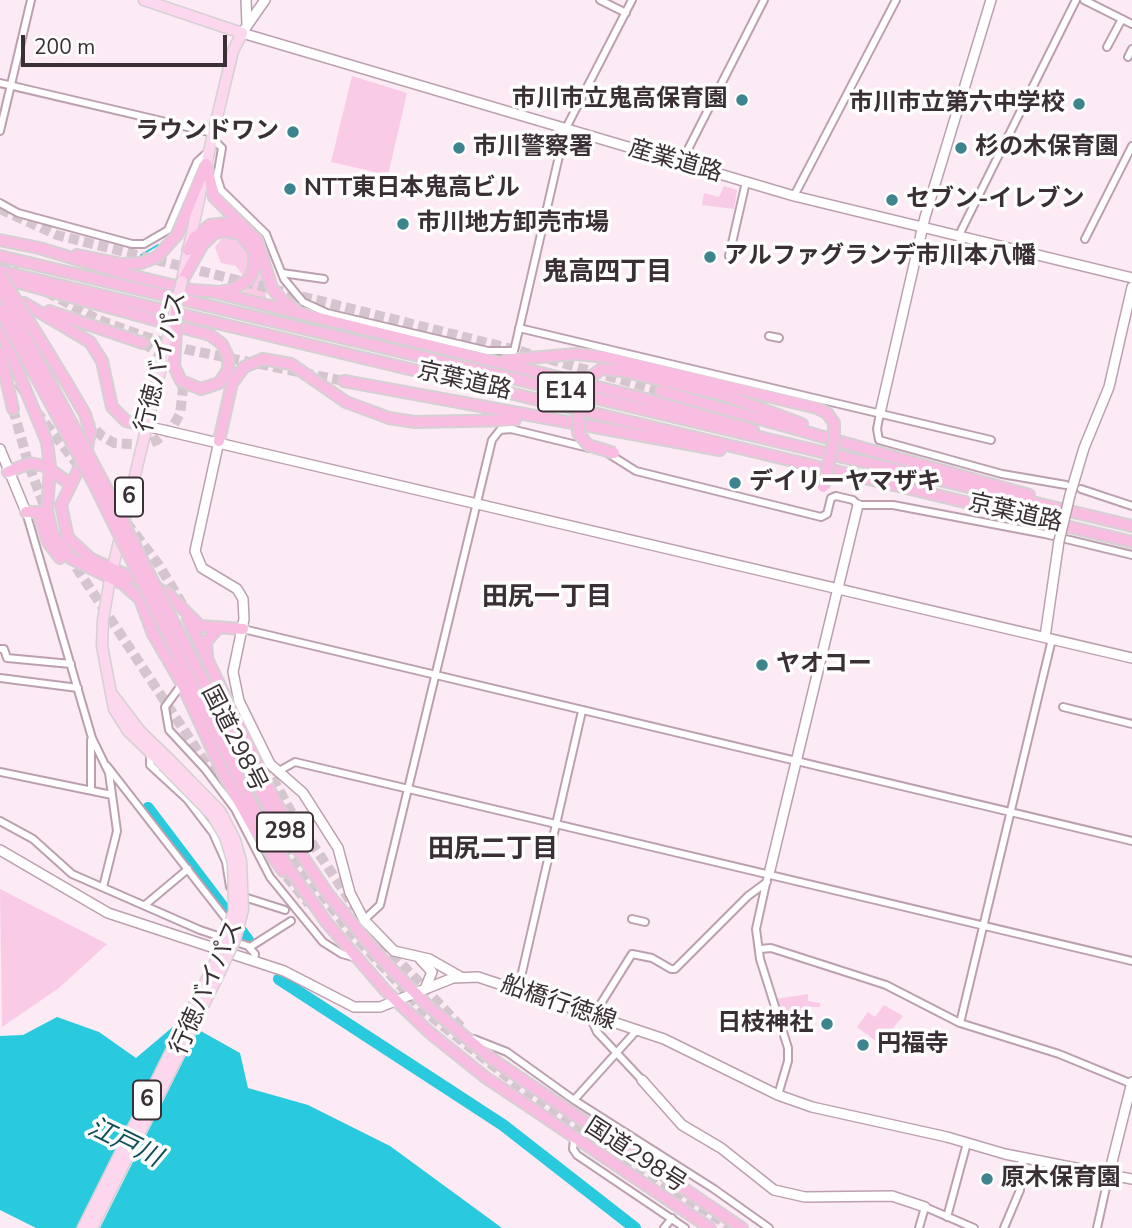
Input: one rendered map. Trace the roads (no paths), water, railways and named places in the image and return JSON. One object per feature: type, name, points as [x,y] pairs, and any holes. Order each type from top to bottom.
[{"type":"highway","points":[[206,164],[214,197],[249,230],[261,246],[270,281],[282,300],[298,311],[326,321]]},
{"type":"highway","points":[[0,240],[122,264],[141,263],[156,257],[177,235],[206,164]]},
{"type":"highway","points":[[188,250],[199,233],[216,223],[234,223],[249,230]]},
{"type":"highway","points":[[182,281],[211,236],[225,231],[240,234],[254,251],[252,274],[234,289],[210,291]]},
{"type":"highway","points":[[40,248],[104,269],[210,291],[708,416],[849,460]]},
{"type":"highway","name":"京葉道路","points":[[0,256],[1126,525]]},
{"type":"highway","points":[[0,274],[211,335],[222,344],[228,357],[226,373],[219,383],[201,390],[181,381],[174,366],[173,331],[176,305]]},
{"type":"highway","name":"京葉道路","points":[[0,274],[1132,542]]},
{"type":"highway","name":"298","points":[[0,274],[85,414],[90,431],[86,454],[70,484],[61,511],[68,538],[139,599],[158,643],[182,684],[212,752],[255,830],[286,876],[311,902]]},
{"type":"highway","name":"国道298号","points":[[0,289],[102,480],[256,813],[311,902],[355,957],[397,1001],[469,1065],[574,1139],[710,1228]]},
{"type":"highway","points":[[0,295],[143,343]]},
{"type":"highway","points":[[24,303],[90,342],[102,361],[112,407],[126,421],[146,426]]},
{"type":"highway","name":"国道298号","points":[[0,310],[267,804],[344,915],[454,1028],[542,1095],[743,1228]]},
{"type":"highway","name":"298","points":[[0,328],[50,455],[47,510],[52,533],[70,558],[92,570],[155,586],[177,602],[275,801],[344,915]]},
{"type":"highway","points":[[0,353],[13,409]]},
{"type":"highway","points":[[490,360],[528,360],[576,354],[605,356],[814,407],[827,413],[834,423],[834,441],[823,487]]},
{"type":"highway","points":[[219,441],[232,383],[244,367],[263,359],[291,364],[346,402],[389,418],[415,422],[542,420]]},
{"type":"highway","points":[[614,453],[588,445],[578,433],[578,413],[588,379],[597,371],[611,369],[727,396],[858,445]]},
{"type":"highway","points":[[344,381],[542,420],[819,467]]},
{"type":"highway","points":[[661,391],[858,445],[1126,525]]},
{"type":"highway","points":[[8,472],[30,463],[44,466]]},
{"type":"highway","points":[[55,473],[70,484]]},
{"type":"highway","points":[[26,512],[38,512],[48,542],[60,558],[74,566],[92,570]]},
{"type":"highway","points":[[177,602],[200,626],[243,629]]},
{"type":"highway","points":[[158,643],[170,649],[219,627]]},
{"type":"highway","points":[[209,664],[206,642],[219,627]]},
{"type":"main road","name":"産業道路","points":[[144,0],[244,28]]},
{"type":"main road","name":"行徳バイパス","points":[[176,305],[233,51],[244,28]]},
{"type":"main road","name":"行徳バイパス","points":[[92,1228],[230,952],[243,910],[243,869],[231,830],[210,798],[166,762],[150,754],[120,720],[114,709],[102,646],[103,620],[111,574],[146,426],[173,331]]},
{"type":"main road","name":"行徳バイパス","points":[[83,1228],[223,946],[233,911],[233,863],[219,825],[111,694]]},
{"type":"street","points":[[0,131],[30,0]]},
{"type":"street","points":[[244,28],[246,0]]},
{"type":"street","points":[[244,28],[265,0]]},
{"type":"street","points":[[600,0],[626,13]]},
{"type":"street","points":[[0,83],[213,135],[222,148],[217,177],[221,190],[266,234],[282,273],[298,298],[320,311],[488,351],[514,351],[565,130],[632,0]]},
{"type":"street","points":[[681,163],[764,0]]},
{"type":"street","points":[[794,196],[896,0]]},
{"type":"street","points":[[991,0],[922,226],[877,429],[879,440],[1002,474],[1066,485]]},
{"type":"street","points":[[959,235],[1076,0]]},
{"type":"street","points":[[1084,0],[1132,24]]},
{"type":"street","points":[[1107,47],[1122,19]]},
{"type":"street","name":"産業道路","points":[[244,28],[565,130],[794,196],[1132,278]]},
{"type":"street","points":[[1128,57],[1132,49]]},
{"type":"street","points":[[1085,239],[1132,146]]},
{"type":"street","points":[[0,203],[18,213],[132,244],[144,244],[168,230],[197,162],[209,151]]},
{"type":"street","points":[[729,256],[746,182]]},
{"type":"street","points":[[282,273],[324,279]]},
{"type":"street","points":[[960,1023],[1049,638],[1059,541],[1084,448],[1109,387],[1132,287]]},
{"type":"street","points":[[519,328],[991,440]]},
{"type":"street","points":[[769,336],[779,338]]},
{"type":"street","points":[[146,426],[219,441],[1132,658]]},
{"type":"street","points":[[364,920],[380,905],[492,440],[505,429],[611,454],[636,471],[821,517],[827,514],[833,496],[853,500],[858,505]]},
{"type":"street","points":[[219,441],[195,551],[202,568],[237,589],[245,608],[233,672],[236,692],[276,772],[295,762],[768,878],[1132,961]]},
{"type":"street","points":[[0,449],[26,512],[92,738],[107,766],[227,920],[221,938]]},
{"type":"street","points":[[1081,489],[1132,506]]},
{"type":"street","points":[[858,505],[874,503],[905,508],[1045,534],[1132,555]]},
{"type":"street","points":[[778,1095],[788,1054],[760,959],[756,929],[858,505]]},
{"type":"street","points":[[243,629],[1132,841]]},
{"type":"street","points":[[0,649],[4,649],[7,658],[71,664]]},
{"type":"street","points":[[0,678],[78,688]]},
{"type":"street","points":[[182,684],[169,697],[165,707],[169,730],[226,796],[257,858],[298,912],[332,949],[355,957]]},
{"type":"street","points":[[1063,707],[1132,724]]},
{"type":"street","points":[[517,990],[582,711]]},
{"type":"street","points":[[91,790],[92,738]]},
{"type":"street","points":[[150,754],[150,765],[203,816],[220,846],[229,885],[239,895],[285,910]]},
{"type":"street","points":[[103,887],[117,831],[107,766]]},
{"type":"street","points":[[0,772],[112,795]]},
{"type":"street","name":"船橋行徳線","points":[[276,772],[303,793],[338,848],[350,893],[364,920],[394,951],[437,963],[460,976],[478,977],[675,1043],[778,1095],[812,1107],[1022,1157],[1132,1179]]},
{"type":"street","points":[[0,821],[33,839],[72,874],[229,941],[250,947],[291,921]]},
{"type":"street","points":[[0,850],[108,913],[284,971],[354,1007],[377,1008],[460,976]]},
{"type":"street","points":[[145,905],[188,869]]},
{"type":"street","points":[[768,878],[675,969],[652,958],[632,954],[594,1017],[597,1032],[686,1128],[721,1148],[774,1190],[805,1197],[892,1196],[974,1228]]},
{"type":"street","points":[[229,941],[239,895]]},
{"type":"street","points":[[632,919],[645,922]]},
{"type":"street","points":[[250,947],[254,960]]},
{"type":"street","points":[[760,949],[771,948],[887,985],[960,1023],[1059,1054],[1132,1083],[1097,1228]]},
{"type":"street","points":[[418,958],[432,972],[420,991]]},
{"type":"street","points":[[454,1028],[507,1052],[574,1100],[714,1189],[769,1228]]},
{"type":"street","points":[[574,1100],[637,1030]]},
{"type":"street","points":[[574,1139],[573,1149],[577,1156],[685,1228]]},
{"type":"street","points":[[947,1217],[967,1143]]},
{"type":"street","points":[[1004,1228],[1020,1190],[1022,1157]]},
{"type":"street","points":[[919,1228],[925,1207]]},
{"type":"street","points":[[664,1228],[672,1218]]},
{"type":"water","name":"江戸川","points":[[57,1017],[99,1032],[136,1058],[181,1020],[240,1053],[248,1088],[308,1105],[390,1146],[502,1228],[36,1228],[0,1210],[0,1036],[23,1035]]},
{"type":"waterway","points":[[141,255],[158,245]]},
{"type":"waterway","points":[[148,808],[248,940]]},
{"type":"waterway","points":[[279,979],[503,1125],[635,1228]]},
{"type":"tunnel","points":[[0,209],[57,235],[520,351],[661,391]]},
{"type":"tunnel","points":[[0,261],[21,276]]},
{"type":"tunnel","points":[[47,292],[99,320],[189,350],[344,381]]},
{"type":"tunnel","points":[[143,343],[168,359]]},
{"type":"tunnel","points":[[1,358],[24,392]]},
{"type":"tunnel","points":[[85,420],[114,443],[145,445],[157,440],[173,426],[180,414],[183,389],[179,376]]},
{"type":"tunnel","points":[[13,409],[29,466],[48,516]]},
{"type":"tunnel","points":[[36,411],[84,473]]},
{"type":"tunnel","points":[[126,522],[159,565],[184,607]]},
{"type":"tunnel","points":[[68,555],[225,792]]},
{"type":"tunnel","points":[[208,700],[257,797],[300,865],[347,928],[423,1010],[525,1091],[732,1228]]},
{"type":"tunnel","points":[[244,725],[290,810],[355,908]]},
{"type":"tunnel","points":[[277,865],[309,904]]},
{"type":"tunnel","points":[[382,943],[462,1028]]},
{"type":"place","name":"市川市立鬼高保育園","points":[[742,100]]},
{"type":"place","name":"市川市立第六中学校","points":[[1079,104]]},
{"type":"place","name":"ラウンドワン","points":[[293,132]]},
{"type":"place","name":"市川警察署","points":[[459,148]]},
{"type":"place","name":"杉の木保育園","points":[[961,148]]},
{"type":"place","name":"NTT東日本鬼高ビル","points":[[290,189]]},
{"type":"place","name":"セブン-イレブン","points":[[892,200]]},
{"type":"place","name":"市川地方卸売市場","points":[[403,224]]},
{"type":"place","name":"アルファグランデ市川本八幡","points":[[710,257]]},
{"type":"place","name":"デイリーヤマザキ","points":[[735,483]]},
{"type":"place","name":"ヤオコー","points":[[762,665]]},
{"type":"place","name":"日枝神社","points":[[827,1024]]},
{"type":"place","name":"円福寺","points":[[863,1045]]},
{"type":"place","name":"原木保育園","points":[[987,1179]]},
{"type":"district","name":"鬼高四丁目","points":[[607,274]]},
{"type":"district","name":"田尻一丁目","points":[[547,599]]},
{"type":"district","name":"田尻二丁目","points":[[493,851]]}]
